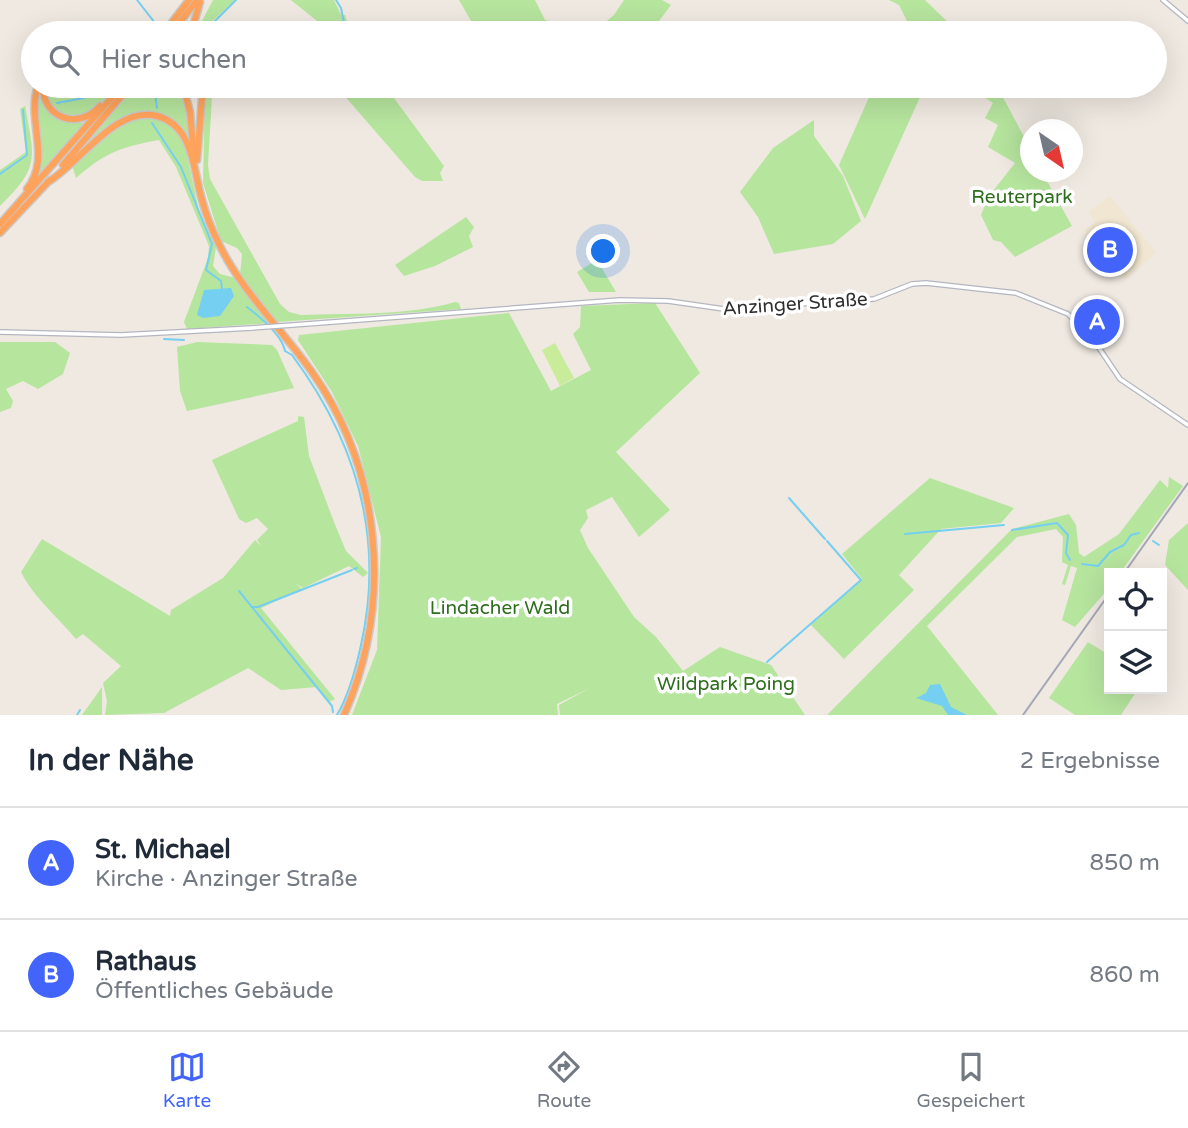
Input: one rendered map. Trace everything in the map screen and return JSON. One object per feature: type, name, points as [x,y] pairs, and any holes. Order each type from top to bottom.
[{"type":"highway","points":[[173,21],[189,0]]},
{"type":"highway","points":[[182,21],[199,0]]},
{"type":"highway","points":[[192,21],[199,0]]},
{"type":"highway","points":[[18,205],[38,165],[34,112],[38,98]]},
{"type":"highway","points":[[46,98],[50,108],[59,116],[72,120],[86,117],[110,98]]},
{"type":"highway","points":[[0,224],[112,98]]},
{"type":"highway","points":[[0,233],[120,98]]},
{"type":"highway","points":[[186,98],[196,172]]},
{"type":"highway","points":[[196,172],[202,98]]},
{"type":"highway","points":[[48,182],[118,123],[142,114],[159,116],[179,130],[188,143],[207,217],[225,256],[320,383],[346,432],[361,473],[372,525],[374,589],[366,648],[344,715]]},
{"type":"street","points":[[1163,0],[1188,21]]},
{"type":"street","name":"Anzinger Straße","points":[[0,332],[121,335],[252,328],[620,300],[660,301],[724,309],[874,299],[906,286],[926,283],[1015,292],[1068,314],[1093,339],[1120,379],[1188,425]]},
{"type":"shaded area","points":[[1110,196],[1156,253],[1126,279],[1104,263],[1117,252],[1103,235],[1090,243],[1085,237],[1086,229],[1095,223],[1089,212]]},
{"type":"green space","points":[[213,0],[235,0],[213,21],[202,21]]},
{"type":"green space","points":[[291,0],[334,0],[347,21],[317,21]]},
{"type":"green space","points":[[459,0],[535,0],[545,20],[550,21],[471,21]]},
{"type":"green space","points":[[624,0],[662,0],[671,5],[659,21],[607,21]]},
{"type":"green space","points":[[889,0],[925,0],[947,21],[907,21],[899,5]]},
{"type":"green space","points":[[38,98],[43,98],[72,122],[87,123],[36,181],[41,159]]},
{"type":"green space","points":[[48,98],[106,98],[93,112],[76,118],[61,114]]},
{"type":"green space","points":[[125,98],[184,98],[190,142],[169,120],[150,113],[140,113],[120,120],[84,147]]},
{"type":"green space","points":[[205,98],[212,98],[208,165],[210,179],[280,304],[289,312],[301,315],[379,313],[418,310],[455,302],[459,303],[461,309],[277,322],[240,275],[242,254],[237,248],[221,241],[203,183]]},
{"type":"green space","points":[[346,98],[394,98],[444,166],[440,173],[443,181],[422,181],[415,177]]},
{"type":"green space","points":[[869,98],[920,98],[865,219],[839,165]]},
{"type":"green space","name":"Reuterpark","points":[[985,98],[1003,98],[1020,129],[1020,182],[1048,182],[1072,226],[1015,257],[1001,242],[993,240],[981,215],[989,196],[1015,163],[988,147],[998,125],[985,118],[993,103]]},
{"type":"green space","points":[[25,106],[31,138],[31,161],[22,181],[0,206],[0,170],[26,152],[20,109]]},
{"type":"green space","points":[[145,116],[166,122],[183,137],[199,211],[216,247],[213,266],[220,274],[236,278],[271,323],[187,329],[184,322],[208,258],[209,246],[176,167],[159,140],[114,152],[76,178],[72,165],[121,125]]},
{"type":"green space","points":[[814,120],[814,136],[843,176],[861,221],[833,244],[774,254],[758,217],[740,192],[773,148]]},
{"type":"green space","points":[[466,217],[474,227],[469,236],[473,247],[435,266],[404,276],[395,265]]},
{"type":"green space","points":[[597,260],[616,292],[589,292],[577,272]]},
{"type":"green space","points":[[1096,301],[1113,318],[1094,335],[1078,319]]},
{"type":"green space","points":[[655,303],[700,373],[616,452],[670,510],[639,537],[612,497],[586,510],[588,518],[580,530],[588,548],[634,617],[656,637],[683,671],[720,647],[771,665],[805,715],[560,715],[559,705],[590,688],[557,704],[558,715],[352,715],[377,650],[381,537],[358,446],[332,392],[298,340],[299,335],[509,313],[551,391],[591,370],[573,334],[580,327],[581,306]]},
{"type":"green space","points":[[0,342],[55,342],[70,353],[63,374],[38,389],[23,381],[6,389],[13,401],[11,408],[0,412]]},
{"type":"green space","points":[[197,342],[272,345],[277,350],[294,388],[187,411],[180,391],[177,347]]},
{"type":"green space","points":[[555,343],[574,378],[560,386],[542,350]]},
{"type":"green space","points":[[298,416],[304,417],[309,456],[346,551],[368,573],[363,577],[349,566],[303,588],[295,583],[302,589],[261,608],[335,699],[329,702],[317,687],[281,690],[248,668],[164,713],[105,715],[107,701],[103,683],[121,666],[83,634],[76,639],[26,581],[21,572],[42,539],[170,616],[171,610],[223,578],[255,540],[262,547],[257,540],[268,529],[257,518],[246,523],[239,519],[212,460],[298,421]]},
{"type":"green space","points":[[1169,477],[1183,486],[1124,568],[1104,568],[1104,594],[1075,627],[1062,620],[1077,568],[1071,566],[1065,585],[1062,584],[1068,565],[1062,562],[1063,537],[1056,529],[1017,537],[927,626],[998,715],[827,715],[1012,529],[1069,514],[1076,525],[1079,553],[1084,557],[1119,534],[1160,480],[1168,488]]},
{"type":"green space","points":[[930,478],[1014,508],[1001,523],[941,529],[899,575],[914,590],[844,659],[811,625],[862,579],[842,554]]},
{"type":"green space","points":[[1188,523],[1188,590],[1165,565],[1169,540]]},
{"type":"green space","points":[[1088,642],[1104,652],[1104,694],[1135,694],[1121,715],[1075,715],[1049,698]]},
{"type":"green space","points":[[102,687],[102,715],[82,715]]},
{"type":"water","points":[[231,288],[234,296],[220,316],[203,318],[197,315],[204,290]]},
{"type":"water","points":[[940,684],[951,707],[967,715],[948,715],[942,706],[916,698],[926,693],[930,685]]},
{"type":"waterway","points":[[137,0],[153,21]]},
{"type":"waterway","points":[[215,21],[236,0]]},
{"type":"waterway","points":[[336,0],[344,21]]},
{"type":"waterway","points":[[57,103],[84,98]]},
{"type":"waterway","points":[[156,98],[157,108]]},
{"type":"waterway","points":[[0,174],[27,155],[23,110]]},
{"type":"waterway","points":[[152,123],[181,167],[212,244],[206,270],[221,281],[222,289]]},
{"type":"waterway","points":[[247,307],[275,333],[285,351],[292,355],[314,388],[333,422],[360,492],[367,529],[368,605],[354,672],[337,715]]},
{"type":"waterway","points":[[164,339],[184,340]]},
{"type":"waterway","points":[[789,498],[825,539]]},
{"type":"waterway","points":[[1012,530],[1057,523],[1068,535],[1066,553],[1070,560]]},
{"type":"waterway","points":[[905,534],[1004,525]]},
{"type":"waterway","points":[[1082,564],[1098,566],[1110,552],[1124,545],[1131,535],[1139,533]]},
{"type":"waterway","points":[[767,662],[861,580],[827,541]]},
{"type":"waterway","points":[[1153,541],[1159,545]]},
{"type":"waterway","points":[[252,607],[352,570]]},
{"type":"waterway","points":[[239,591],[332,706],[333,712]]},
{"type":"waterway","points":[[77,715],[80,710]]},
{"type":"railway","points":[[1128,568],[1188,483]]},
{"type":"railway","points":[[1023,715],[1104,601]]},
{"type":"place","name":"Rathaus","points":[[1110,250]]},
{"type":"place","name":"St. Michael","points":[[1097,322]]},
{"type":"park label","name":"Lindacher Wald","points":[[500,607]]},
{"type":"park label","name":"Wildpark Poing","points":[[726,683]]}]
